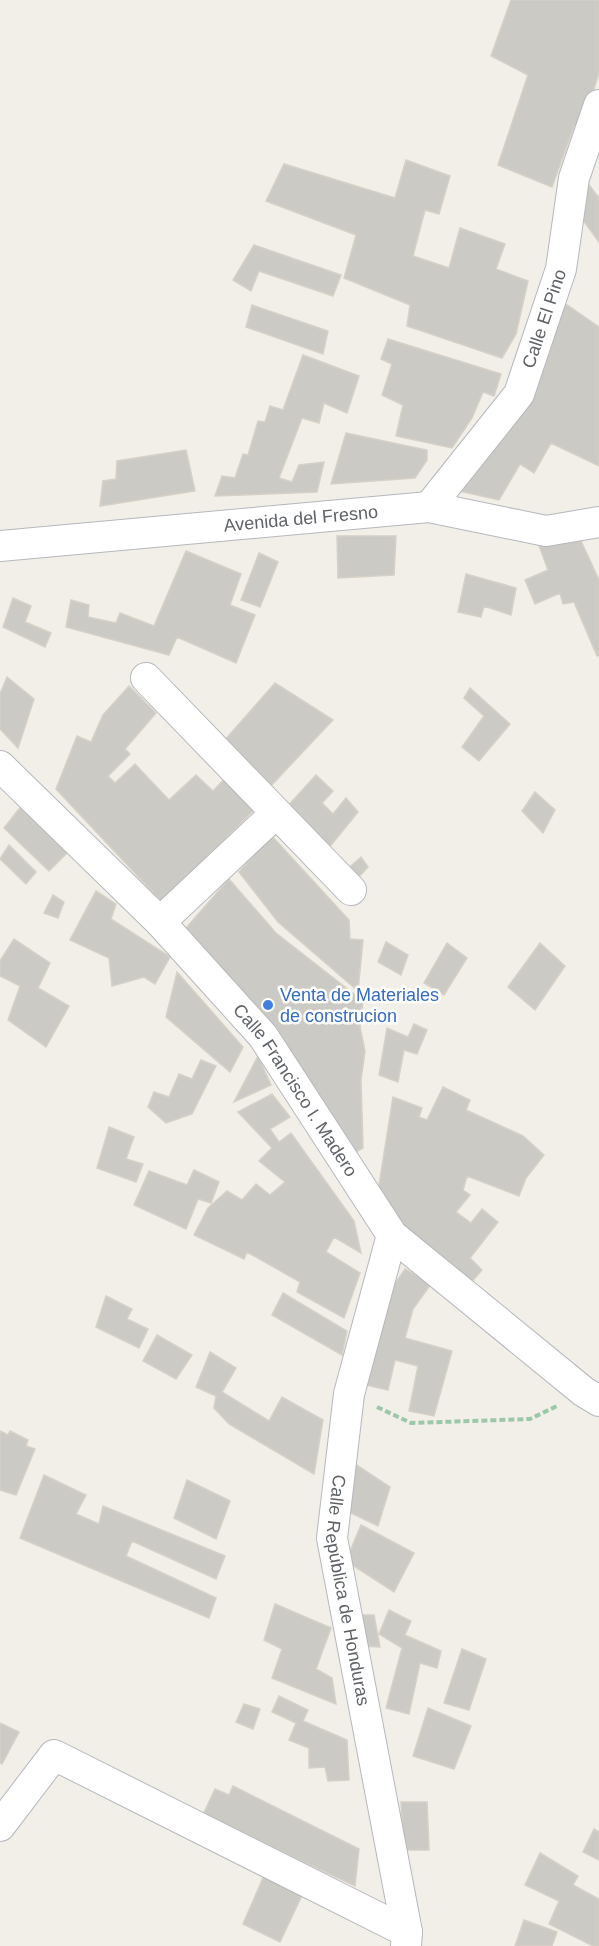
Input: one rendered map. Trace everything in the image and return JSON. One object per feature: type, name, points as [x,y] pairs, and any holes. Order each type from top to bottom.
[{"type":"street","name":"Calle El Pino","points":[[429,507],[519,394],[561,268],[574,178],[599,105]]},
{"type":"street","name":"Avenida del Fresno","points":[[0,546],[429,507],[546,531],[599,522]]},
{"type":"street","points":[[146,678],[275,814],[351,890]]},
{"type":"street","name":"Calle Francisco I. Madero","points":[[0,766],[160,922],[263,1036],[392,1235],[592,1397]]},
{"type":"street","points":[[160,922],[275,814]]},
{"type":"street","name":"Calle República de Honduras","points":[[392,1235],[349,1394],[332,1538],[406,1939]]},
{"type":"street","points":[[0,1826],[54,1755],[406,1939]]},
{"type":"path","points":[[349,1394],[411,1423],[530,1419],[592,1397]]},
{"type":"building","points":[[511,0],[599,0],[599,72],[583,128],[574,126],[552,187],[498,165],[528,75],[491,56]]},
{"type":"building","points":[[406,160],[450,176],[439,214],[425,210],[413,256],[449,268],[460,228],[505,244],[496,269],[528,281],[516,334],[502,358],[407,326],[410,305],[344,278],[356,235],[266,201],[284,164],[395,198]]},
{"type":"building","points":[[586,181],[599,198],[599,242],[574,208]]},
{"type":"building","points":[[254,245],[341,275],[333,296],[259,271],[251,291],[233,280]]},
{"type":"building","points":[[563,302],[599,327],[599,466],[551,443],[534,473],[520,464],[499,500],[459,491]]},
{"type":"building","points":[[252,305],[328,331],[323,354],[246,327]]},
{"type":"building","points":[[388,339],[501,374],[494,396],[483,392],[472,418],[452,448],[396,436],[403,405],[382,395],[392,364],[381,359]]},
{"type":"building","points":[[303,355],[359,376],[347,413],[324,403],[319,423],[302,418],[279,478],[292,482],[299,465],[324,462],[317,492],[215,496],[222,476],[235,478],[243,454],[248,455],[258,421],[265,422],[270,406],[283,410]]},
{"type":"building","points":[[346,433],[427,450],[427,460],[415,478],[331,484]]},
{"type":"building","points":[[186,450],[195,491],[100,506],[103,481],[116,479],[117,461]]},
{"type":"building","points":[[575,528],[599,580],[599,655],[597,656],[574,602],[563,604],[560,593],[535,604],[525,580],[548,570],[537,540]]},
{"type":"building","points":[[337,536],[396,536],[394,575],[338,578]]},
{"type":"building","points":[[186,551],[241,574],[230,605],[255,615],[236,663],[177,637],[169,655],[66,627],[71,600],[89,605],[88,617],[116,623],[120,613],[154,626]]},
{"type":"building","points":[[259,553],[278,562],[260,607],[241,600]]},
{"type":"building","points":[[466,574],[516,588],[511,615],[484,606],[481,617],[458,612]]},
{"type":"building","points":[[13,598],[31,606],[25,622],[51,633],[45,647],[3,627]]},
{"type":"building","points":[[7,677],[34,699],[18,748],[0,729],[0,694]]},
{"type":"building","points":[[275,683],[333,720],[266,791],[224,741]]},
{"type":"building","points":[[129,686],[156,713],[125,749],[130,754],[108,776],[115,783],[135,764],[169,800],[196,775],[213,791],[230,773],[259,805],[162,902],[56,789],[77,736],[91,742],[103,715]]},
{"type":"building","points":[[470,688],[510,724],[479,761],[462,747],[484,716],[464,698]]},
{"type":"building","points":[[316,775],[333,791],[322,803],[333,814],[346,798],[358,812],[327,850],[286,808]]},
{"type":"building","points":[[535,792],[555,810],[543,833],[522,811]]},
{"type":"building","points":[[23,804],[67,853],[49,871],[4,828]]},
{"type":"building","points":[[271,835],[349,920],[350,939],[363,940],[358,991],[278,922],[239,872]]},
{"type":"building","points":[[9,845],[36,872],[26,884],[0,859]]},
{"type":"building","points":[[361,857],[368,867],[353,883],[344,872]]},
{"type":"building","points":[[229,879],[276,933],[363,1001],[360,1027],[365,1051],[361,1080],[363,1148],[347,1157],[186,928]]},
{"type":"building","points":[[96,891],[116,904],[111,919],[170,957],[155,984],[144,977],[112,986],[109,958],[70,940]]},
{"type":"building","points":[[53,895],[64,902],[58,918],[44,913]]},
{"type":"building","points":[[14,939],[50,963],[38,988],[69,1006],[46,1047],[8,1020],[20,986],[0,976],[0,961]]},
{"type":"building","points":[[386,942],[408,955],[401,975],[378,962]]},
{"type":"building","points":[[447,943],[467,958],[444,995],[424,983]]},
{"type":"building","points":[[540,943],[565,966],[535,1010],[508,987]]},
{"type":"building","points":[[177,972],[243,1047],[230,1072],[166,1017]]},
{"type":"building","points":[[414,1024],[427,1030],[417,1054],[404,1050],[398,1082],[379,1075],[387,1028],[408,1037]]},
{"type":"building","points":[[258,1056],[271,1085],[234,1102]]},
{"type":"building","points":[[201,1060],[216,1066],[192,1114],[166,1123],[148,1107],[154,1092],[169,1097],[179,1074],[192,1079]]},
{"type":"building","points":[[443,1087],[470,1100],[466,1110],[523,1136],[544,1155],[526,1178],[519,1196],[467,1176],[463,1190],[470,1195],[456,1212],[471,1223],[482,1209],[498,1222],[470,1258],[482,1270],[469,1285],[376,1204],[393,1097],[422,1108],[419,1117],[427,1120]]},
{"type":"building","points":[[272,1094],[290,1117],[270,1129],[279,1142],[291,1133],[354,1221],[361,1253],[334,1237],[326,1252],[360,1273],[344,1318],[297,1292],[300,1282],[247,1252],[244,1259],[194,1235],[208,1208],[227,1191],[242,1200],[256,1184],[270,1195],[285,1182],[259,1161],[272,1148],[238,1112]]},
{"type":"building","points":[[109,1127],[134,1137],[126,1159],[143,1164],[136,1182],[97,1168]]},
{"type":"building","points":[[194,1170],[219,1182],[211,1203],[198,1199],[186,1229],[134,1205],[149,1171],[187,1185]]},
{"type":"building","points":[[405,1269],[431,1284],[413,1309],[405,1338],[452,1351],[434,1416],[409,1411],[418,1366],[395,1360],[388,1390],[366,1385],[388,1294]]},
{"type":"building","points":[[283,1293],[347,1331],[342,1355],[272,1315]]},
{"type":"building","points":[[106,1296],[132,1309],[127,1319],[148,1329],[139,1348],[96,1327]]},
{"type":"building","points":[[157,1335],[192,1355],[176,1379],[143,1361]]},
{"type":"building","points":[[210,1352],[236,1368],[222,1392],[269,1421],[282,1397],[323,1420],[314,1474],[229,1424],[214,1408],[216,1396],[196,1387]]},
{"type":"building","points":[[0,1431],[8,1435],[10,1431],[28,1440],[26,1446],[35,1449],[16,1495],[0,1490]]},
{"type":"building","points":[[355,1464],[390,1487],[378,1526],[349,1512]]},
{"type":"building","points":[[44,1475],[86,1495],[76,1514],[99,1524],[103,1506],[225,1556],[216,1579],[132,1541],[126,1556],[216,1598],[209,1618],[20,1538]]},
{"type":"building","points":[[187,1480],[230,1501],[216,1539],[174,1518]]},
{"type":"building","points":[[361,1525],[414,1553],[394,1592],[346,1561]]},
{"type":"building","points":[[275,1604],[331,1628],[316,1669],[332,1678],[336,1704],[272,1678],[282,1649],[264,1640]]},
{"type":"building","points":[[389,1610],[411,1621],[405,1635],[441,1651],[437,1668],[420,1663],[409,1714],[386,1708],[402,1648],[379,1634]]},
{"type":"building","points":[[358,1615],[374,1615],[380,1647],[360,1646]]},
{"type":"building","points":[[462,1649],[486,1659],[469,1710],[444,1703]]},
{"type":"building","points":[[279,1696],[308,1710],[303,1721],[347,1740],[349,1780],[328,1781],[325,1767],[309,1768],[309,1748],[289,1740],[296,1723],[272,1712]]},
{"type":"building","points":[[244,1704],[260,1709],[253,1729],[236,1722]]},
{"type":"building","points":[[428,1708],[471,1726],[454,1769],[413,1756]]},
{"type":"building","points":[[0,1723],[19,1732],[2,1764],[0,1763]]},
{"type":"building","points":[[233,1786],[359,1849],[355,1886],[203,1815],[215,1789],[229,1795]]},
{"type":"building","points":[[401,1802],[427,1802],[429,1850],[404,1850]]},
{"type":"building","points":[[594,1829],[599,1832],[599,1860],[583,1852]]},
{"type":"building","points":[[540,1853],[578,1876],[573,1885],[599,1899],[599,1946],[593,1946],[549,1924],[559,1901],[525,1885]]},
{"type":"building","points":[[266,1871],[304,1891],[280,1942],[243,1924]]},
{"type":"building","points":[[524,1920],[557,1932],[552,1946],[515,1946]]},
{"type":"place","name":"Venta de Materiales de construcion","points":[[268,1005]]}]
